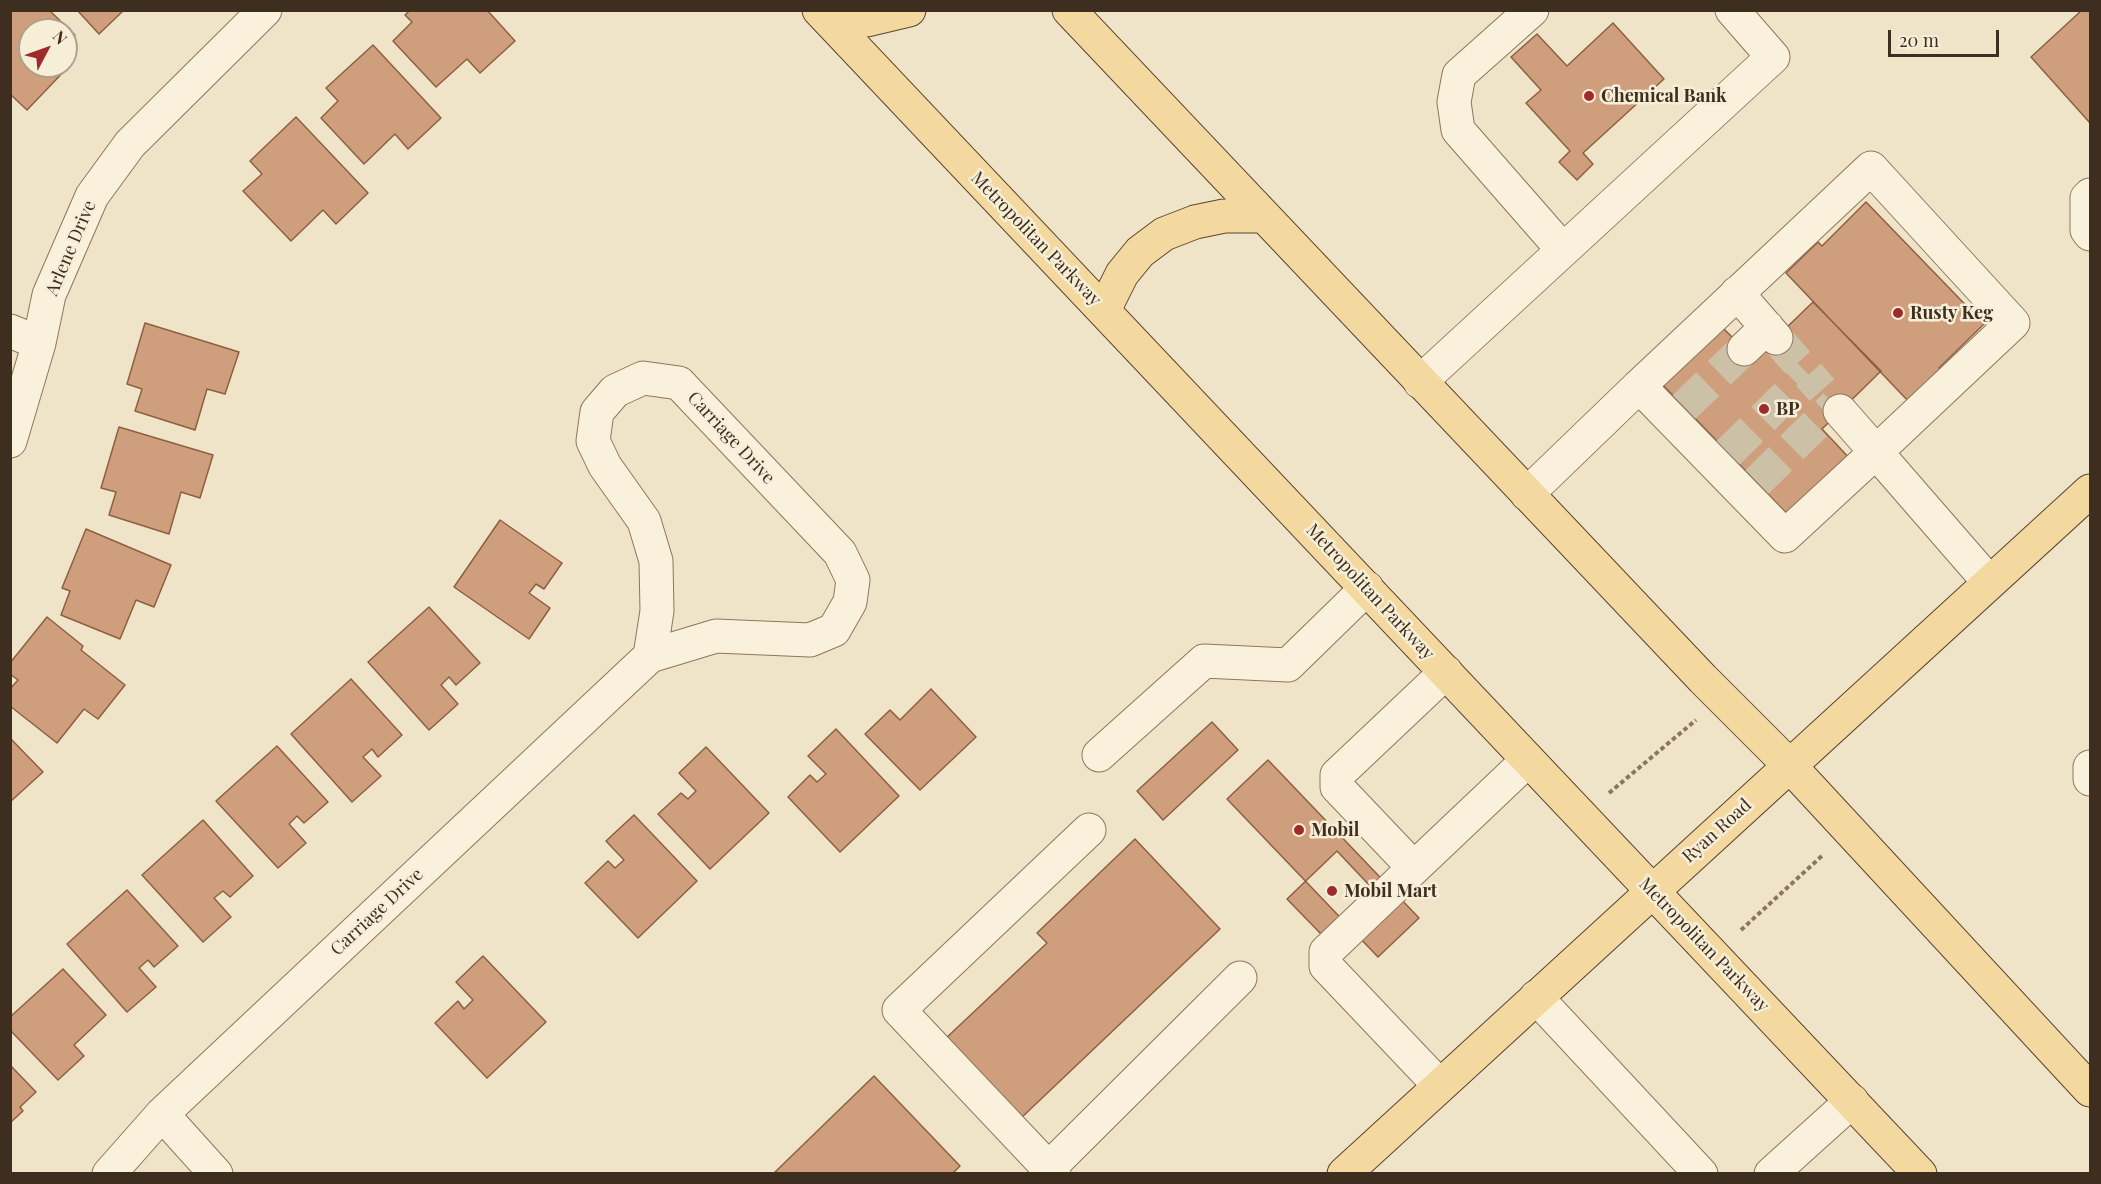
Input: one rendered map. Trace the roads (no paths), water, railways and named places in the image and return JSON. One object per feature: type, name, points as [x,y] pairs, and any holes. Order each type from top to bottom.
[{"type":"main road","points":[[822,13],[867,20],[909,10]]},
{"type":"main road","points":[[1069,10],[1420,382],[1789,765],[2091,1090]]},
{"type":"main road","name":"Metropolitan Parkway","points":[[822,13],[1920,1173]]},
{"type":"main road","points":[[1104,310],[1128,267],[1140,252],[1164,234],[1195,222],[1224,216],[1263,216]]},
{"type":"main road","name":"Ryan Road","points":[[1344,1173],[2091,491]]},
{"type":"street","name":"Arlene Drive","points":[[10,441],[25,337],[49,294],[92,196],[130,144],[265,10]]},
{"type":"street","points":[[1532,10],[1459,75],[1454,102],[1458,130],[1563,250]]},
{"type":"street","points":[[1420,382],[1773,57],[1732,10]]},
{"type":"street","points":[[1527,494],[1639,386],[1737,293],[1871,168],[2013,323],[1785,536],[1751,488],[1678,413],[1639,386]]},
{"type":"street","points":[[2091,195],[2087,198],[2087,230],[2091,234]]},
{"type":"street","points":[[1737,293],[1762,338]]},
{"type":"street","name":"Carriage Drive","points":[[109,1173],[162,1114],[650,656],[716,636],[810,640],[834,630],[850,602],[853,580],[840,553],[679,383],[643,378],[615,391],[597,412],[593,441],[605,466],[644,521],[656,561],[657,611],[650,656]]},
{"type":"street","points":[[1840,411],[1989,582]]},
{"type":"street","points":[[1099,755],[1204,661],[1288,665],[1367,588]]},
{"type":"street","points":[[1414,868],[1337,787],[1337,775],[1446,672]]},
{"type":"street","points":[[1439,1085],[1326,966],[1326,952],[1528,760]]},
{"type":"street","points":[[2091,767],[2091,779]]},
{"type":"street","points":[[1089,830],[899,1010],[1052,1171],[1240,978]]},
{"type":"street","points":[[1536,997],[1701,1173]]},
{"type":"street","points":[[1771,1173],[1852,1101]]},
{"type":"street","points":[[162,1114],[216,1173]]},
{"type":"tunnel","points":[[1776,338],[1822,390]]},
{"type":"tunnel","points":[[1684,407],[1744,349]]},
{"type":"tunnel","points":[[1728,453],[1808,374]]},
{"type":"tunnel","points":[[1757,482],[1835,405]]},
{"type":"place","name":"Chemical Bank","points":[[1589,96]]},
{"type":"place","name":"Rusty Keg","points":[[1898,313]]},
{"type":"place","name":"BP","points":[[1764,409]]},
{"type":"place","name":"Mobil","points":[[1299,830]]},
{"type":"place","name":"Mobil Mart","points":[[1332,891]]}]
